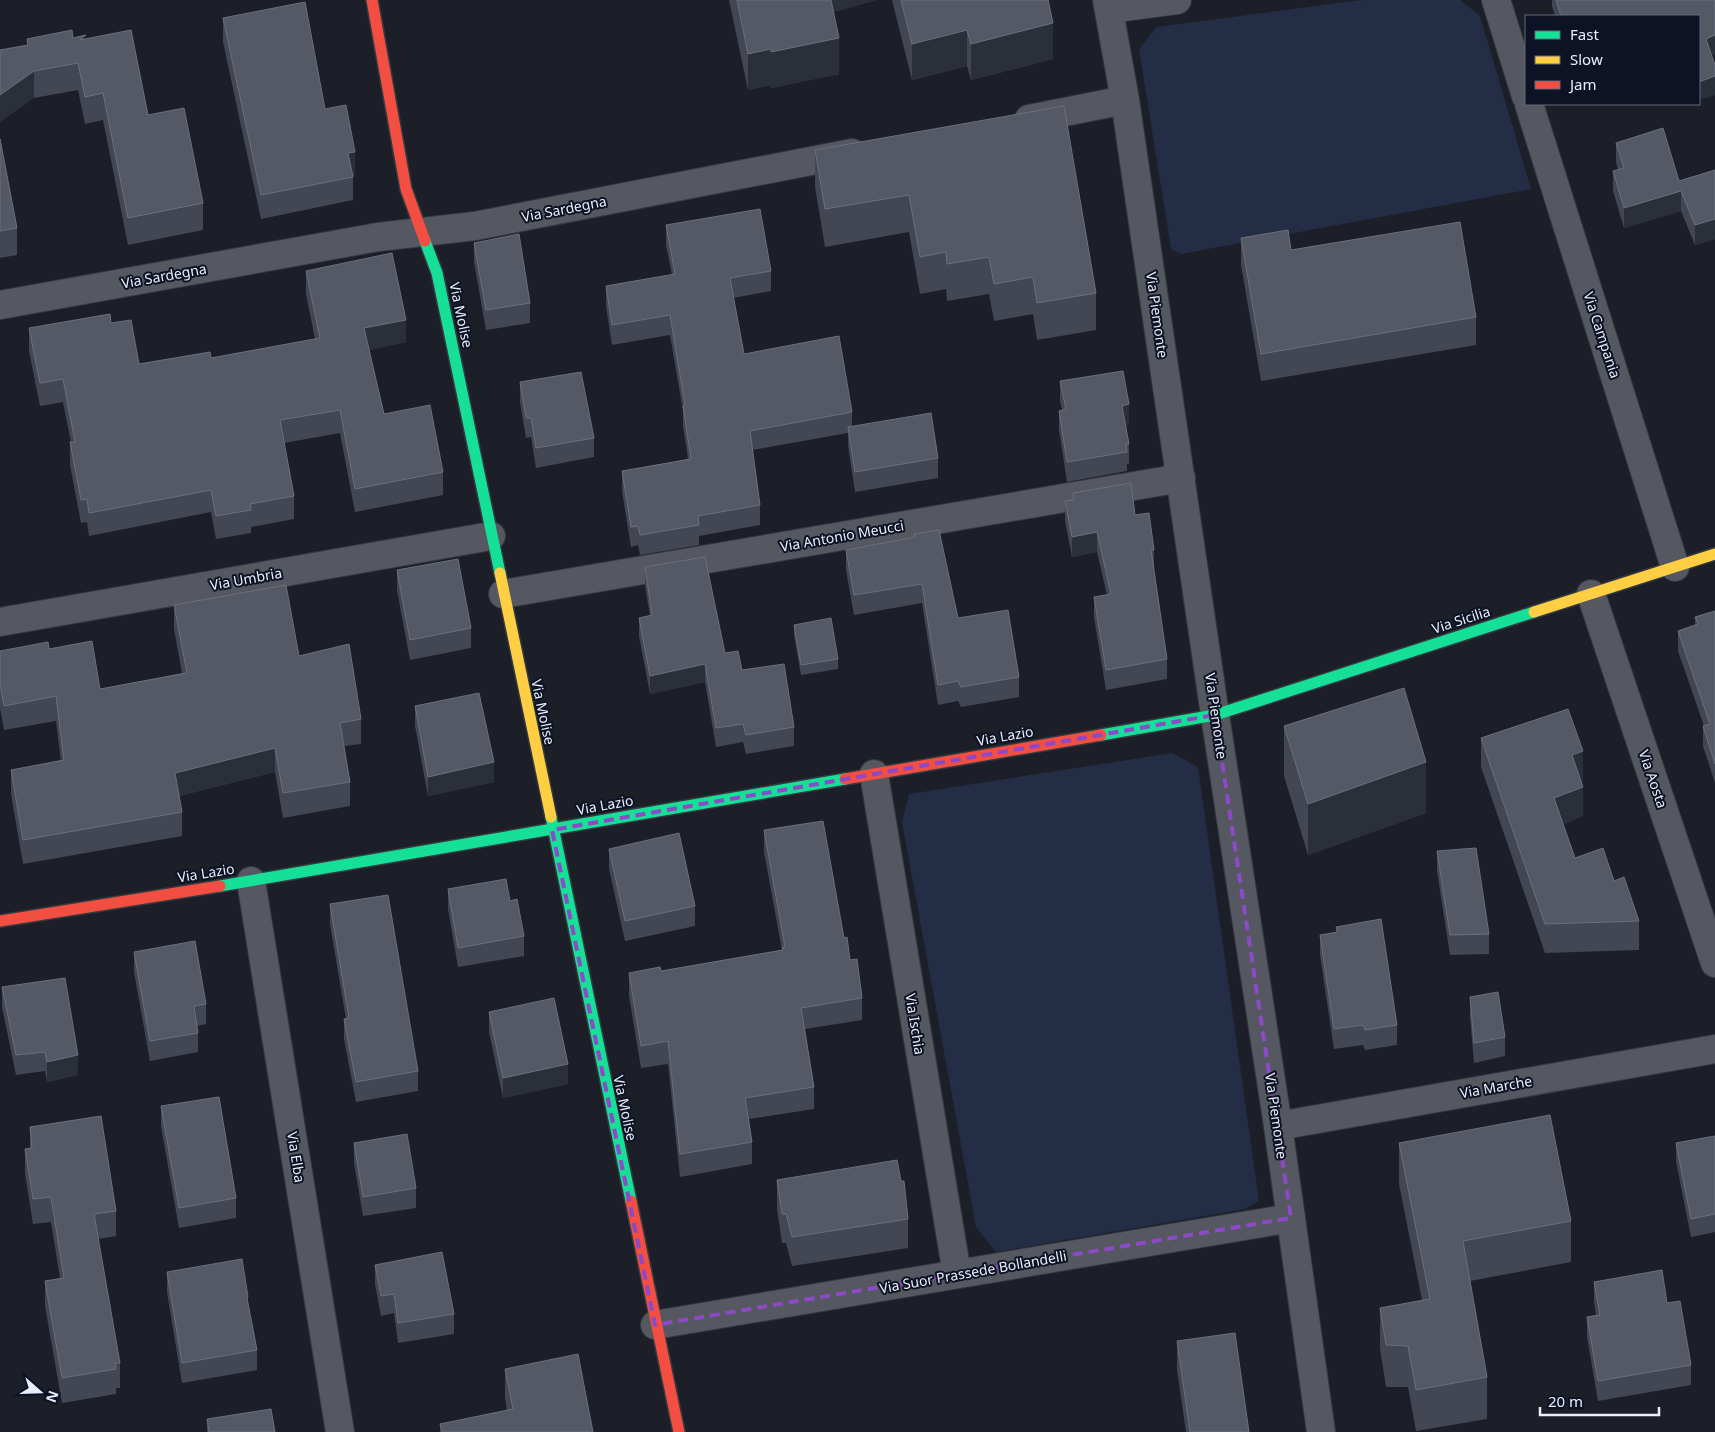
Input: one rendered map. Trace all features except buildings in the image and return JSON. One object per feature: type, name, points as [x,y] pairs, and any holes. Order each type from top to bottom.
[{"type":"street","name":"Via Molise","points":[[372,0],[406,189],[437,273],[655,1325],[679,1432]]},
{"type":"street","points":[[1108,5],[1177,0]]},
{"type":"street","points":[[1496,0],[1525,93]]},
{"type":"street","name":"Via Piemonte","points":[[1108,5],[1126,100],[1215,715],[1278,1126],[1321,1432]]},
{"type":"street","points":[[1009,123],[1126,100]]},
{"type":"street","name":"Via Campania","points":[[1529,105],[1675,567]]},
{"type":"street","name":"Via Sardegna","points":[[0,305],[378,238],[475,226],[873,149]]},
{"type":"street","name":"Via Antonio Meucci","points":[[504,594],[1181,478]]},
{"type":"street","name":"Via Umbria","points":[[0,622],[492,536]]},
{"type":"street","name":"Via Sicilia","points":[[1215,715],[1715,554]]},
{"type":"street","name":"Via Aosta","points":[[1590,594],[1715,963]]},
{"type":"street","name":"Via Lazio","points":[[0,920],[251,881],[1215,715]]},
{"type":"street","name":"Via Ischia","points":[[874,774],[957,1274]]},
{"type":"street","name":"Via Elba","points":[[251,881],[340,1432]]},
{"type":"street","name":"Via Marche","points":[[1278,1126],[1715,1049]]},
{"type":"street","name":"Via Suor Prassede Bollandelli","points":[[655,1325],[1291,1218]]},
{"type":"highlighted area","points":[[1215,715],[1291,1218],[655,1325],[552,830]]},
{"type":"shaded area","points":[[1361,0],[1460,0],[1480,16],[1531,189],[1181,254],[1171,249],[1139,49],[1156,27]]},
{"type":"shaded area","points":[[1172,753],[1198,767],[1259,1201],[1245,1209],[996,1252],[976,1227],[902,822],[909,794]]},
{"type":"traffic: fast","points":[[425,241],[437,273],[500,573]]},
{"type":"traffic: fast","points":[[1101,735],[1215,715],[1534,612]]},
{"type":"traffic: fast","points":[[220,886],[845,779]]},
{"type":"traffic: fast","points":[[551,817],[631,1201]]},
{"type":"traffic: slow","points":[[1534,612],[1715,554]]},
{"type":"traffic: slow","points":[[500,573],[551,817]]},
{"type":"traffic: jam","points":[[372,0],[406,189],[425,241]]},
{"type":"traffic: jam","points":[[845,779],[1101,735]]},
{"type":"traffic: jam","points":[[0,921],[220,886]]},
{"type":"traffic: jam","points":[[631,1201],[679,1432]]}]
